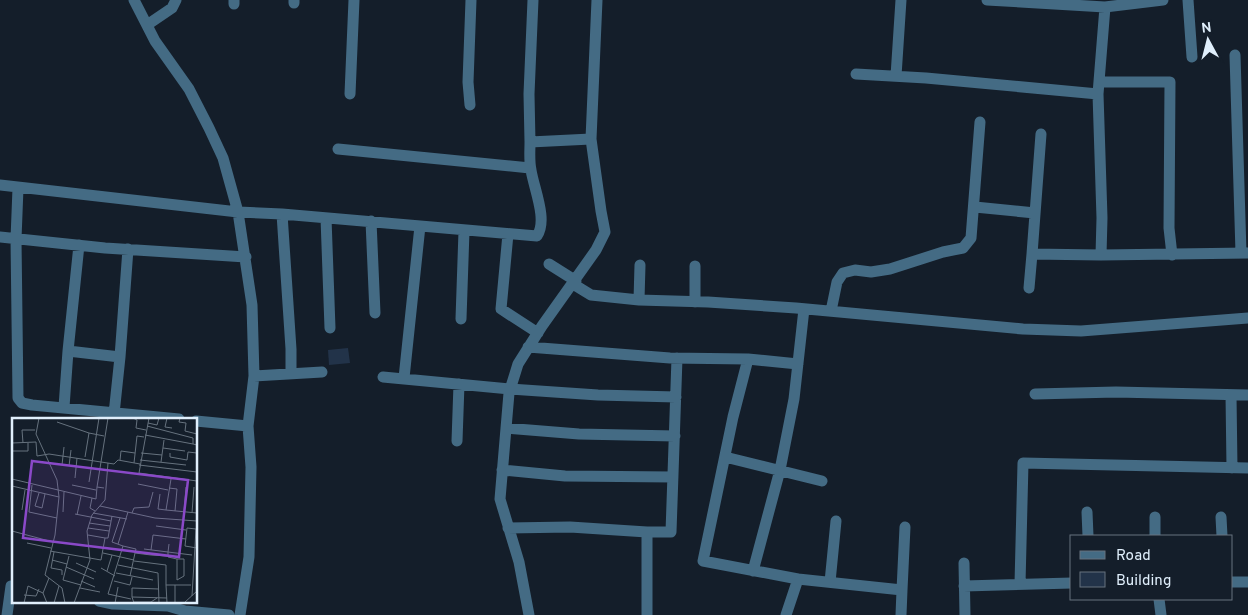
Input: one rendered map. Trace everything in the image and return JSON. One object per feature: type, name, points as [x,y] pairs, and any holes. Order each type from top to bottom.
[{"type":"street","points":[[134,0],[155,41],[188,89],[223,158],[238,212],[246,257],[252,305],[254,376],[248,426],[251,467],[249,557],[240,615]]},
{"type":"street","points":[[147,25],[172,8],[176,0]]},
{"type":"street","points":[[350,94],[354,0]]},
{"type":"street","points":[[470,105],[468,82],[471,0]]},
{"type":"street","points":[[0,185],[238,212],[372,221],[464,231],[538,236],[541,231],[542,215],[530,168],[529,94],[533,0]]},
{"type":"street","points":[[529,615],[519,562],[500,499],[510,389],[518,364],[528,347],[574,283],[596,250],[605,232],[591,138],[597,0]]},
{"type":"street","points":[[896,76],[901,0]]},
{"type":"street","points":[[987,0],[1112,4],[1163,0]]},
{"type":"street","points":[[1188,0],[1192,57]]},
{"type":"street","points":[[1101,255],[1102,218],[1098,94],[1112,4]]},
{"type":"street","points":[[1032,254],[1172,255],[1245,253],[1235,55]]},
{"type":"street","points":[[856,74],[1003,84],[1098,94]]},
{"type":"street","points":[[1099,82],[1170,82],[1169,228],[1172,255]]},
{"type":"street","points":[[831,311],[837,282],[843,273],[855,270],[872,272],[890,270],[943,252],[963,248],[971,238],[980,122]]},
{"type":"street","points":[[1029,288],[1041,134]]},
{"type":"street","points":[[530,142],[591,138]]},
{"type":"street","points":[[338,149],[530,168]]},
{"type":"street","points":[[18,188],[16,239],[18,398],[22,403],[32,405],[166,418]]},
{"type":"street","points":[[974,208],[1035,213]]},
{"type":"street","points":[[282,214],[291,373]]},
{"type":"street","points":[[326,218],[330,328]]},
{"type":"street","points":[[372,221],[375,313]]},
{"type":"street","points":[[404,378],[420,226]]},
{"type":"street","points":[[460,319],[464,231]]},
{"type":"street","points":[[508,234],[501,309],[538,333]]},
{"type":"street","points":[[0,237],[128,249],[246,257]]},
{"type":"street","points":[[64,407],[79,245]]},
{"type":"street","points":[[114,414],[128,249]]},
{"type":"street","points":[[549,264],[590,295],[639,300],[804,309],[1023,329],[1081,331],[1248,318]]},
{"type":"street","points":[[639,300],[640,265]]},
{"type":"street","points":[[695,266],[695,302]]},
{"type":"street","points":[[753,571],[780,470],[794,399],[804,309]]},
{"type":"street","points":[[528,347],[677,358],[748,359],[798,364]]},
{"type":"street","points":[[68,351],[120,357]]},
{"type":"street","points":[[508,528],[570,527],[671,532],[677,358]]},
{"type":"street","points":[[748,359],[733,417],[703,561],[798,578],[902,590]]},
{"type":"street","points":[[254,376],[322,372]]},
{"type":"street","points":[[383,377],[510,389],[598,395],[676,397]]},
{"type":"street","points":[[457,441],[459,384]]},
{"type":"street","points":[[1036,394],[1116,392],[1248,395]]},
{"type":"street","points":[[1232,395],[1232,468]]},
{"type":"street","points":[[198,421],[248,426]]},
{"type":"street","points":[[506,428],[579,434],[675,436]]},
{"type":"street","points":[[725,458],[822,481]]},
{"type":"street","points":[[1020,584],[1023,463],[1248,468]]},
{"type":"street","points":[[502,470],[565,476],[673,477]]},
{"type":"street","points":[[1088,512],[1088,535]]},
{"type":"street","points":[[1155,517],[1156,535]]},
{"type":"street","points":[[1221,517],[1222,535]]},
{"type":"street","points":[[830,582],[836,522]]},
{"type":"street","points":[[901,615],[905,527]]},
{"type":"street","points":[[647,532],[647,615]]},
{"type":"street","points":[[964,563],[965,615]]},
{"type":"street","points":[[786,615],[798,578]]},
{"type":"street","points":[[1233,582],[1248,582]]},
{"type":"street","points":[[964,586],[1070,583]]},
{"type":"street","points":[[7,615],[8,586]]},
{"type":"street","points":[[1160,600],[1162,615]]},
{"type":"street","points":[[104,602],[168,606],[185,611],[229,615]]},
{"type":"building","points":[[348,348],[350,363],[329,365],[328,350]]}]
